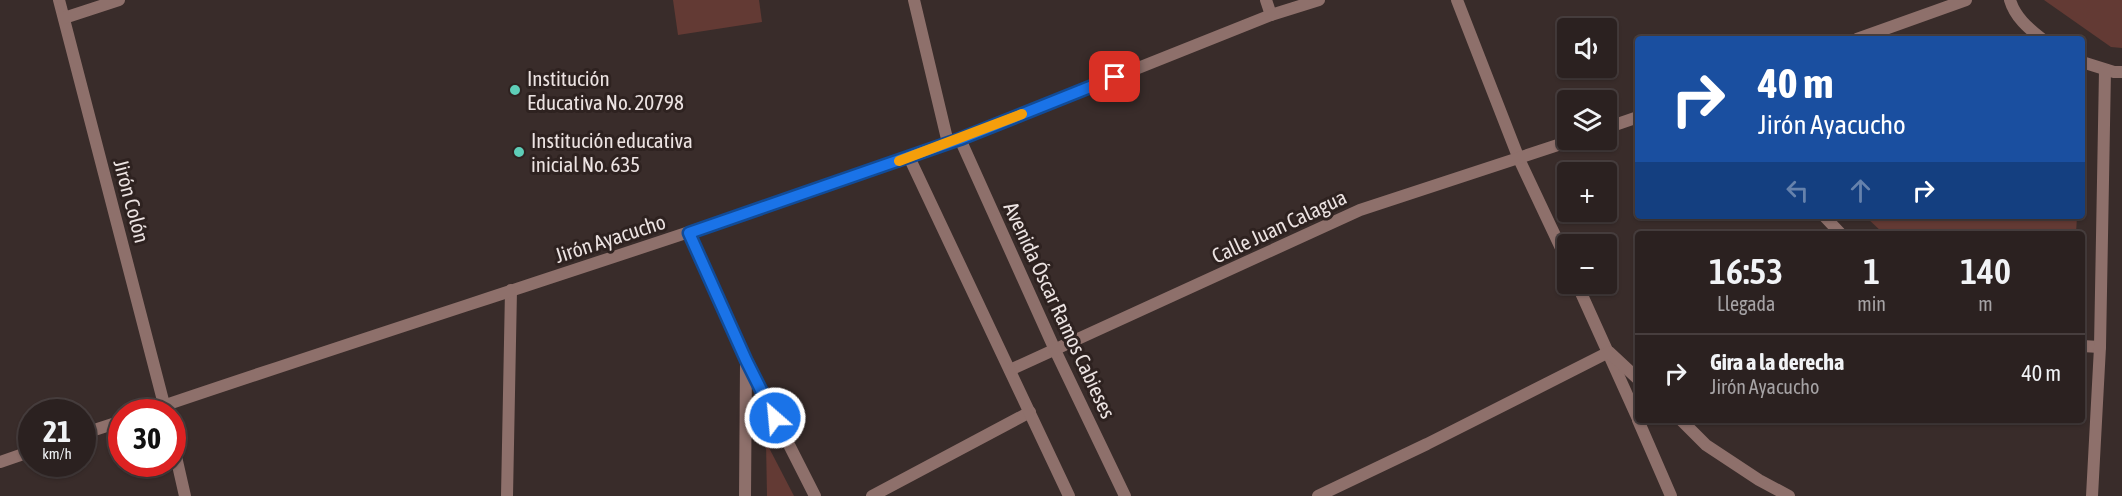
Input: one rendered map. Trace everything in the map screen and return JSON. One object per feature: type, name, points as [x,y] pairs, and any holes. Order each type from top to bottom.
[{"type":"street","name":"Jirón Colón","points":[[59,0],[163,399]]},
{"type":"street","points":[[64,18],[120,0]]},
{"type":"street","name":"Avenida Óscar Ramos Cabieses","points":[[914,0],[954,141],[1125,496]]},
{"type":"street","points":[[1266,0],[1271,15]]},
{"type":"street","name":"Jirón Ayacucho","points":[[186,402],[511,290],[689,233],[909,157],[1271,15],[1319,0]]},
{"type":"street","points":[[1457,0],[1519,159],[1557,240]]},
{"type":"street","points":[[1865,36],[1966,0]]},
{"type":"street","points":[[2010,0],[2027,27],[2038,36]]},
{"type":"street","points":[[2085,63],[2105,70],[2122,72]]},
{"type":"street","points":[[2092,496],[2100,347],[2105,70]]},
{"type":"street","points":[[1617,124],[1635,118]]},
{"type":"street","name":"Calle Juan Calagua","points":[[1010,370],[1360,210],[1557,146]]},
{"type":"street","points":[[909,157],[1069,496]]},
{"type":"street","points":[[1827,219],[1838,231]]},
{"type":"street","points":[[689,233],[746,360],[815,496]]},
{"type":"street","points":[[507,496],[511,290]]},
{"type":"street","points":[[1582,294],[1635,413]]},
{"type":"street","points":[[2085,346],[2100,347]]},
{"type":"street","points":[[1609,352],[1635,376]]},
{"type":"street","points":[[1318,496],[1609,352]]},
{"type":"street","points":[[745,496],[746,360]]},
{"type":"street","points":[[872,496],[1030,412]]},
{"type":"street","points":[[1639,423],[1671,496]]},
{"type":"street","points":[[1684,423],[1706,445],[1759,480],[1789,496]]},
{"type":"street","points":[[0,462],[18,456]]},
{"type":"street","points":[[181,477],[185,496]]},
{"type":"shaded area","points":[[673,0],[759,0],[762,22],[678,35]]},
{"type":"shaded area","points":[[2044,0],[2122,0],[2122,48],[2111,47]]},
{"type":"shaded area","points":[[1868,219],[2077,219],[2076,231],[1881,231]]},
{"type":"shaded area","points":[[766,442],[794,496],[767,496]]},
{"type":"slow traffic","points":[[899,161],[1022,114]]},
{"type":"place","name":"Institución Educativa No. 20798","points":[[515,90]]},
{"type":"place","name":"Institución educativa inicial No. 635","points":[[519,152]]},
{"type":"route","points":[[775,418],[746,360],[689,233],[960,139],[1115,77]]}]
